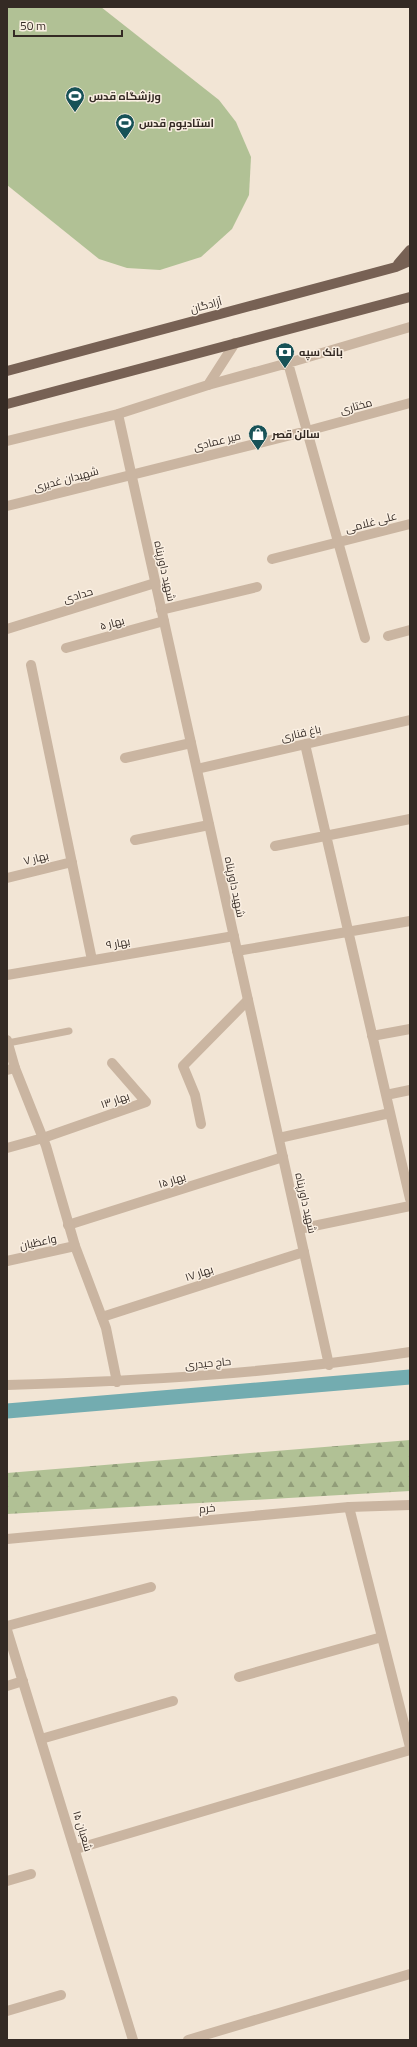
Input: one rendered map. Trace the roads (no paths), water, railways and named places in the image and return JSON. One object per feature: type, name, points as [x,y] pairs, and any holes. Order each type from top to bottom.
[{"type":"main road","points":[[396,267],[410,250]]},
{"type":"main road","name":"آزادگان","points":[[7,371],[396,267],[410,261]]},
{"type":"main road","points":[[7,404],[410,297]]},
{"type":"street","points":[[7,441],[118,414],[208,385],[410,327]]},
{"type":"street","points":[[208,385],[236,343]]},
{"type":"street","points":[[288,363],[365,638]]},
{"type":"street","name":"مختاری","points":[[307,432],[410,403]]},
{"type":"street","name":"شهید داورپناه","points":[[118,414],[329,1365]]},
{"type":"street","name":"میر عمادی","points":[[131,474],[307,432]]},
{"type":"street","name":"شهیدان غدیری","points":[[7,506],[131,474]]},
{"type":"street","name":"علی غلامی","points":[[272,559],[410,524]]},
{"type":"street","name":"حدادی","points":[[7,629],[156,583]]},
{"type":"street","points":[[162,610],[257,587]]},
{"type":"street","name":"بهار ۵","points":[[66,648],[164,621]]},
{"type":"street","points":[[388,636],[410,630]]},
{"type":"street","points":[[31,665],[92,960]]},
{"type":"street","name":"باغ قناری","points":[[197,769],[410,720]]},
{"type":"street","points":[[125,758],[191,743]]},
{"type":"street","points":[[299,1229],[410,1199],[305,744]]},
{"type":"street","points":[[275,846],[410,819]]},
{"type":"street","points":[[135,840],[209,825]]},
{"type":"street","name":"بهار ۷","points":[[7,878],[72,862]]},
{"type":"street","points":[[237,951],[410,921]]},
{"type":"street","name":"بهار ۹","points":[[7,975],[234,936]]},
{"type":"street","points":[[201,1124],[195,1095],[183,1066],[248,1000]]},
{"type":"street","points":[[372,1036],[410,1029]]},
{"type":"street","points":[[7,1041],[11,1069],[43,1138],[74,1246],[106,1328],[117,1382]]},
{"type":"street","name":"بهار ۱۳","points":[[43,1138],[146,1102],[112,1063]]},
{"type":"street","points":[[386,1095],[410,1090]]},
{"type":"street","points":[[279,1138],[390,1113]]},
{"type":"street","points":[[7,1148],[43,1138]]},
{"type":"street","name":"بهار ۱۵","points":[[68,1225],[283,1157]]},
{"type":"street","name":"واعظیان","points":[[7,1261],[74,1246]]},
{"type":"street","name":"بهار ۱۷","points":[[102,1316],[304,1252]]},
{"type":"street","name":"حاج حیدری","points":[[7,1385],[117,1382],[329,1365],[410,1352]]},
{"type":"street","name":"خرم","points":[[7,1539],[349,1507],[410,1505]]},
{"type":"street","points":[[76,1849],[410,1749],[349,1507]]},
{"type":"street","points":[[7,1626],[151,1587]]},
{"type":"street","name":"۱۵ شعبان","points":[[7,1630],[134,2040]]},
{"type":"street","points":[[239,1677],[382,1637]]},
{"type":"street","points":[[7,1686],[23,1681]]},
{"type":"street","points":[[41,1739],[173,1701]]},
{"type":"street","points":[[7,1881],[31,1874]]},
{"type":"street","points":[[188,2040],[410,1974]]},
{"type":"street","points":[[7,2011],[61,1995]]},
{"type":"lane","points":[[7,1041],[69,1031]]},
{"type":"waterway","points":[[7,1411],[410,1377]]},
{"type":"place","name":"ورزشگاه قدس","points":[[75,113]]},
{"type":"place","name":"استادیوم قدس","points":[[125,140]]},
{"type":"place","name":"بانک سپه","points":[[285,369]]},
{"type":"place","name":"سالن قصر","points":[[258,451]]}]
